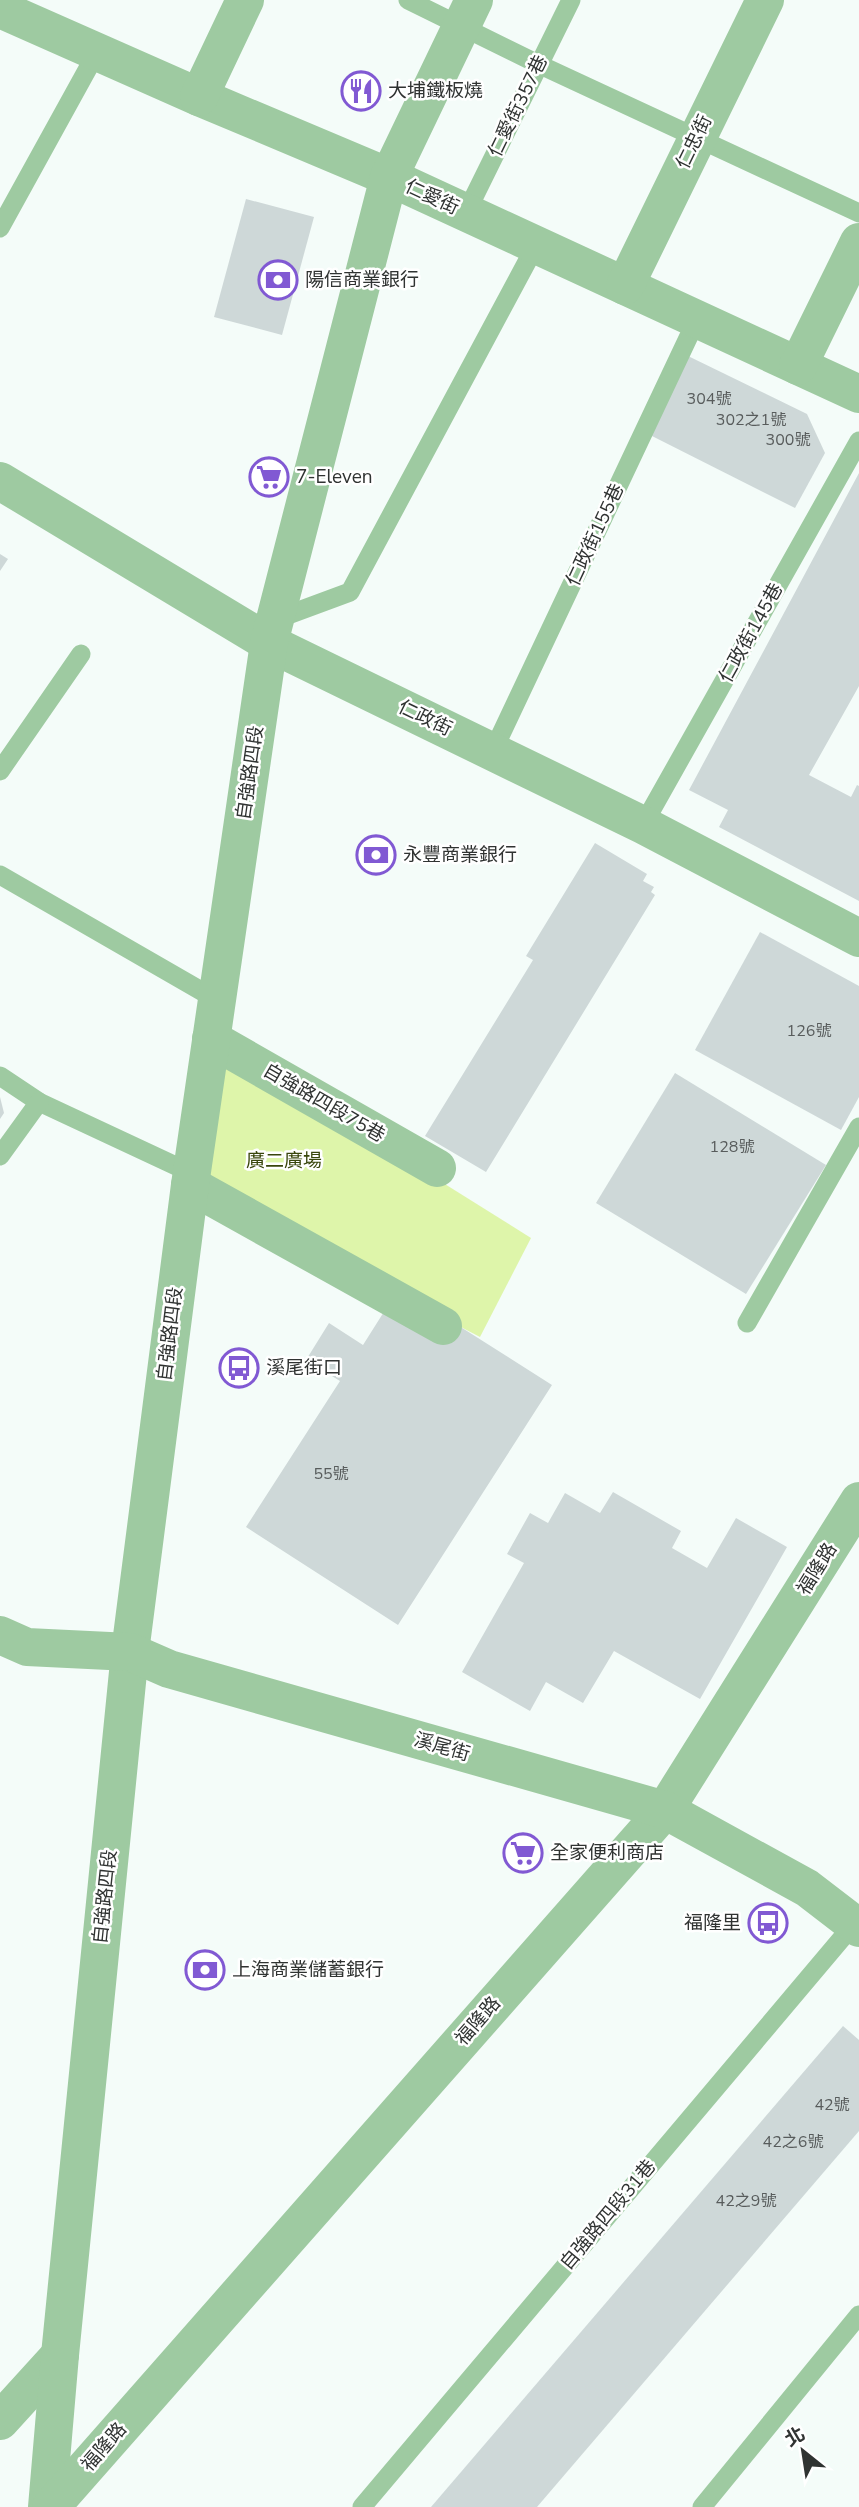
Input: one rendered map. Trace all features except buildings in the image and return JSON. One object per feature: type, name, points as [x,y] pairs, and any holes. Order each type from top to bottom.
[{"type":"street","points":[[199,97],[245,0]]},
{"type":"street","name":"仁忠街","points":[[625,286],[765,0]]},
{"type":"street","name":"仁愛街","points":[[2,6],[97,52],[389,177],[859,394]]},
{"type":"street","name":"自強路四段","points":[[49,2507],[60,2355],[130,1652],[190,1179],[273,631],[389,177],[468,13]]},
{"type":"street","points":[[798,366],[859,242]]},
{"type":"street","name":"仁政街","points":[[0,481],[493,751],[643,824],[859,938]]},
{"type":"street","name":"自強路四段75巷","points":[[211,1039],[437,1168]]},
{"type":"street","points":[[190,1179],[443,1326]]},
{"type":"street","name":"福隆路","points":[[49,2507],[664,1810],[859,1501]]},
{"type":"street","name":"溪尾街","points":[[0,1635],[27,1647],[130,1652],[169,1669],[664,1810],[807,1888],[857,1926]]},
{"type":"street","points":[[0,2421],[60,2355]]},
{"type":"lane","points":[[408,0],[468,13],[538,64],[859,213]]},
{"type":"lane","name":"仁愛街357巷","points":[[466,213],[571,0]]},
{"type":"lane","points":[[0,228],[97,52]]},
{"type":"lane","points":[[273,631],[349,592],[536,245]]},
{"type":"lane","name":"仁政街155巷","points":[[493,751],[697,319]]},
{"type":"lane","name":"仁政街145巷","points":[[643,824],[859,441]]},
{"type":"lane","points":[[0,771],[81,654]]},
{"type":"lane","points":[[0,875],[217,1000]]},
{"type":"lane","points":[[0,1076],[39,1102],[190,1179]]},
{"type":"lane","points":[[0,1156],[39,1102]]},
{"type":"lane","points":[[747,1323],[859,1127]]},
{"type":"lane","name":"自強路四段31巷","points":[[362,2507],[857,1926]]},
{"type":"lane","points":[[702,2507],[859,2315]]},
{"type":"green space","name":"廣二廣場","points":[[229,1049],[531,1238],[480,1337],[204,1193]]},
{"type":"place","name":"大埔鐵板燒","points":[[361,91]]},
{"type":"place","name":"陽信商業銀行","points":[[278,280]]},
{"type":"place","name":"7-Eleven","points":[[269,477]]},
{"type":"place","name":"永豐商業銀行","points":[[376,855]]},
{"type":"place","name":"溪尾街口","points":[[239,1368]]},
{"type":"place","name":"全家便利商店","points":[[523,1853]]},
{"type":"place","name":"福隆里","points":[[768,1923]]},
{"type":"place","name":"上海商業儲蓄銀行","points":[[205,1970]]}]
